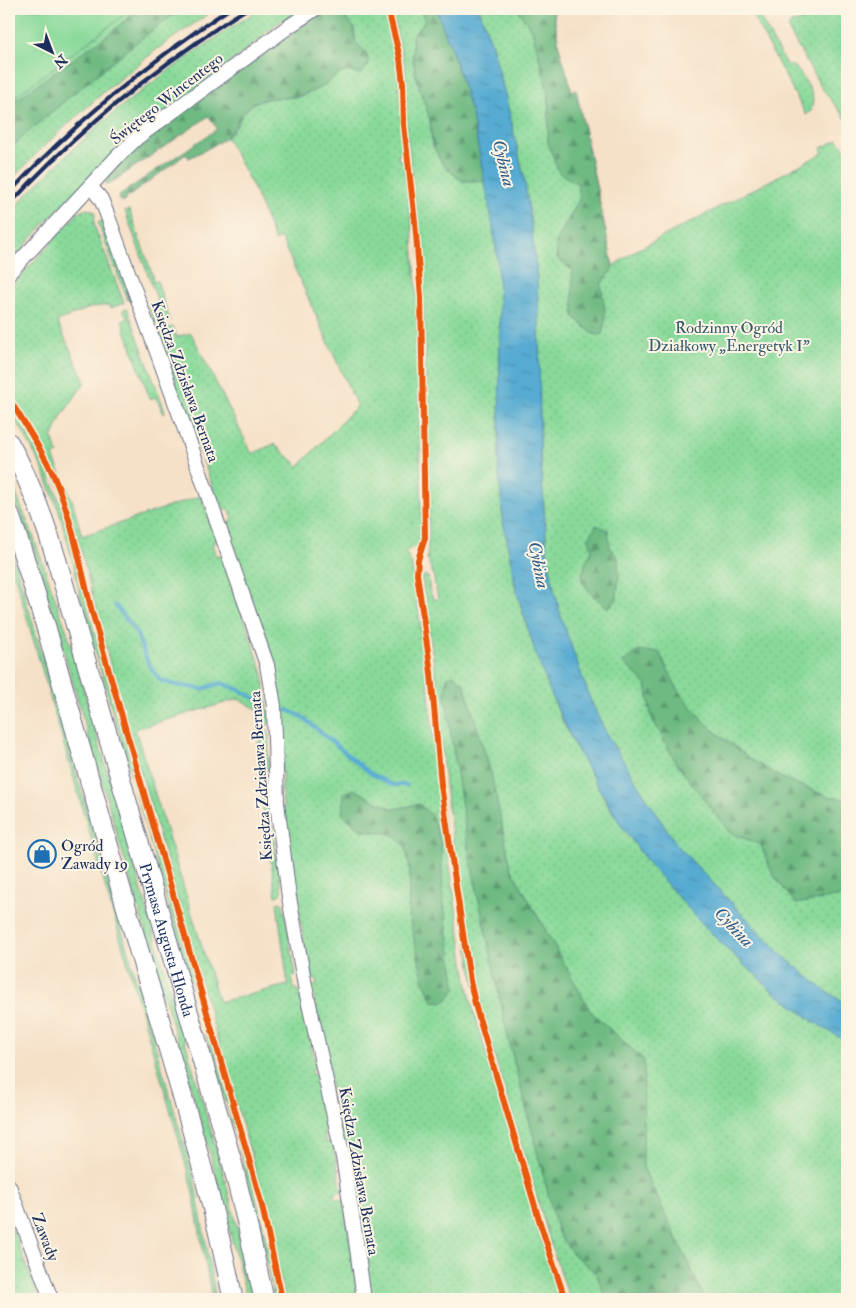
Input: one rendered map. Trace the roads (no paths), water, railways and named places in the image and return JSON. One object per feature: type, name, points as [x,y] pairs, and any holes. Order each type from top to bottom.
[{"type":"main road","name":"Prymasa Augusta Hlonda","points":[[9,443],[22,468],[49,532],[223,1131],[247,1223],[264,1299]]},
{"type":"main road","name":"Prymasa Augusta Hlonda","points":[[9,513],[46,627],[175,1071],[220,1235],[233,1299]]},
{"type":"street","name":"Świętego Wincentego","points":[[9,273],[138,137],[315,9]]},
{"type":"street","name":"Księdza Zdzisława Bernata","points":[[90,186],[102,199],[108,214],[267,664],[276,726],[276,789],[283,856],[305,986],[343,1157],[364,1299]]},
{"type":"street","name":"Zawady","points":[[9,1186],[51,1299]]},
{"type":"water","name":"Cybina","points":[[436,9],[479,9],[492,45],[524,177],[536,267],[539,317],[540,450],[547,552],[562,620],[590,699],[607,735],[678,846],[783,956],[823,989],[847,1005],[847,1042],[813,1021],[768,987],[707,929],[649,864],[621,825],[591,774],[574,744],[552,696],[536,655],[516,589],[503,520],[499,474],[500,316],[497,255],[492,221],[472,115],[454,56]]},
{"type":"waterway","points":[[115,605],[136,632],[148,663],[160,680],[176,685],[203,689],[221,683],[240,690],[260,701]]},
{"type":"waterway","points":[[287,710],[301,716],[370,773],[392,785],[407,785]]},
{"type":"railway","points":[[9,193],[60,142],[114,94],[170,50],[229,9]]},
{"type":"railway","points":[[9,205],[75,139],[122,99],[171,61],[247,9]]},
{"type":"place","name":"Ogród Zawady 19","points":[[42,854]]},
{"type":"park label","name":"Rodzinny Ogród Działkowy „Energetyk I”","points":[[729,336]]}]
